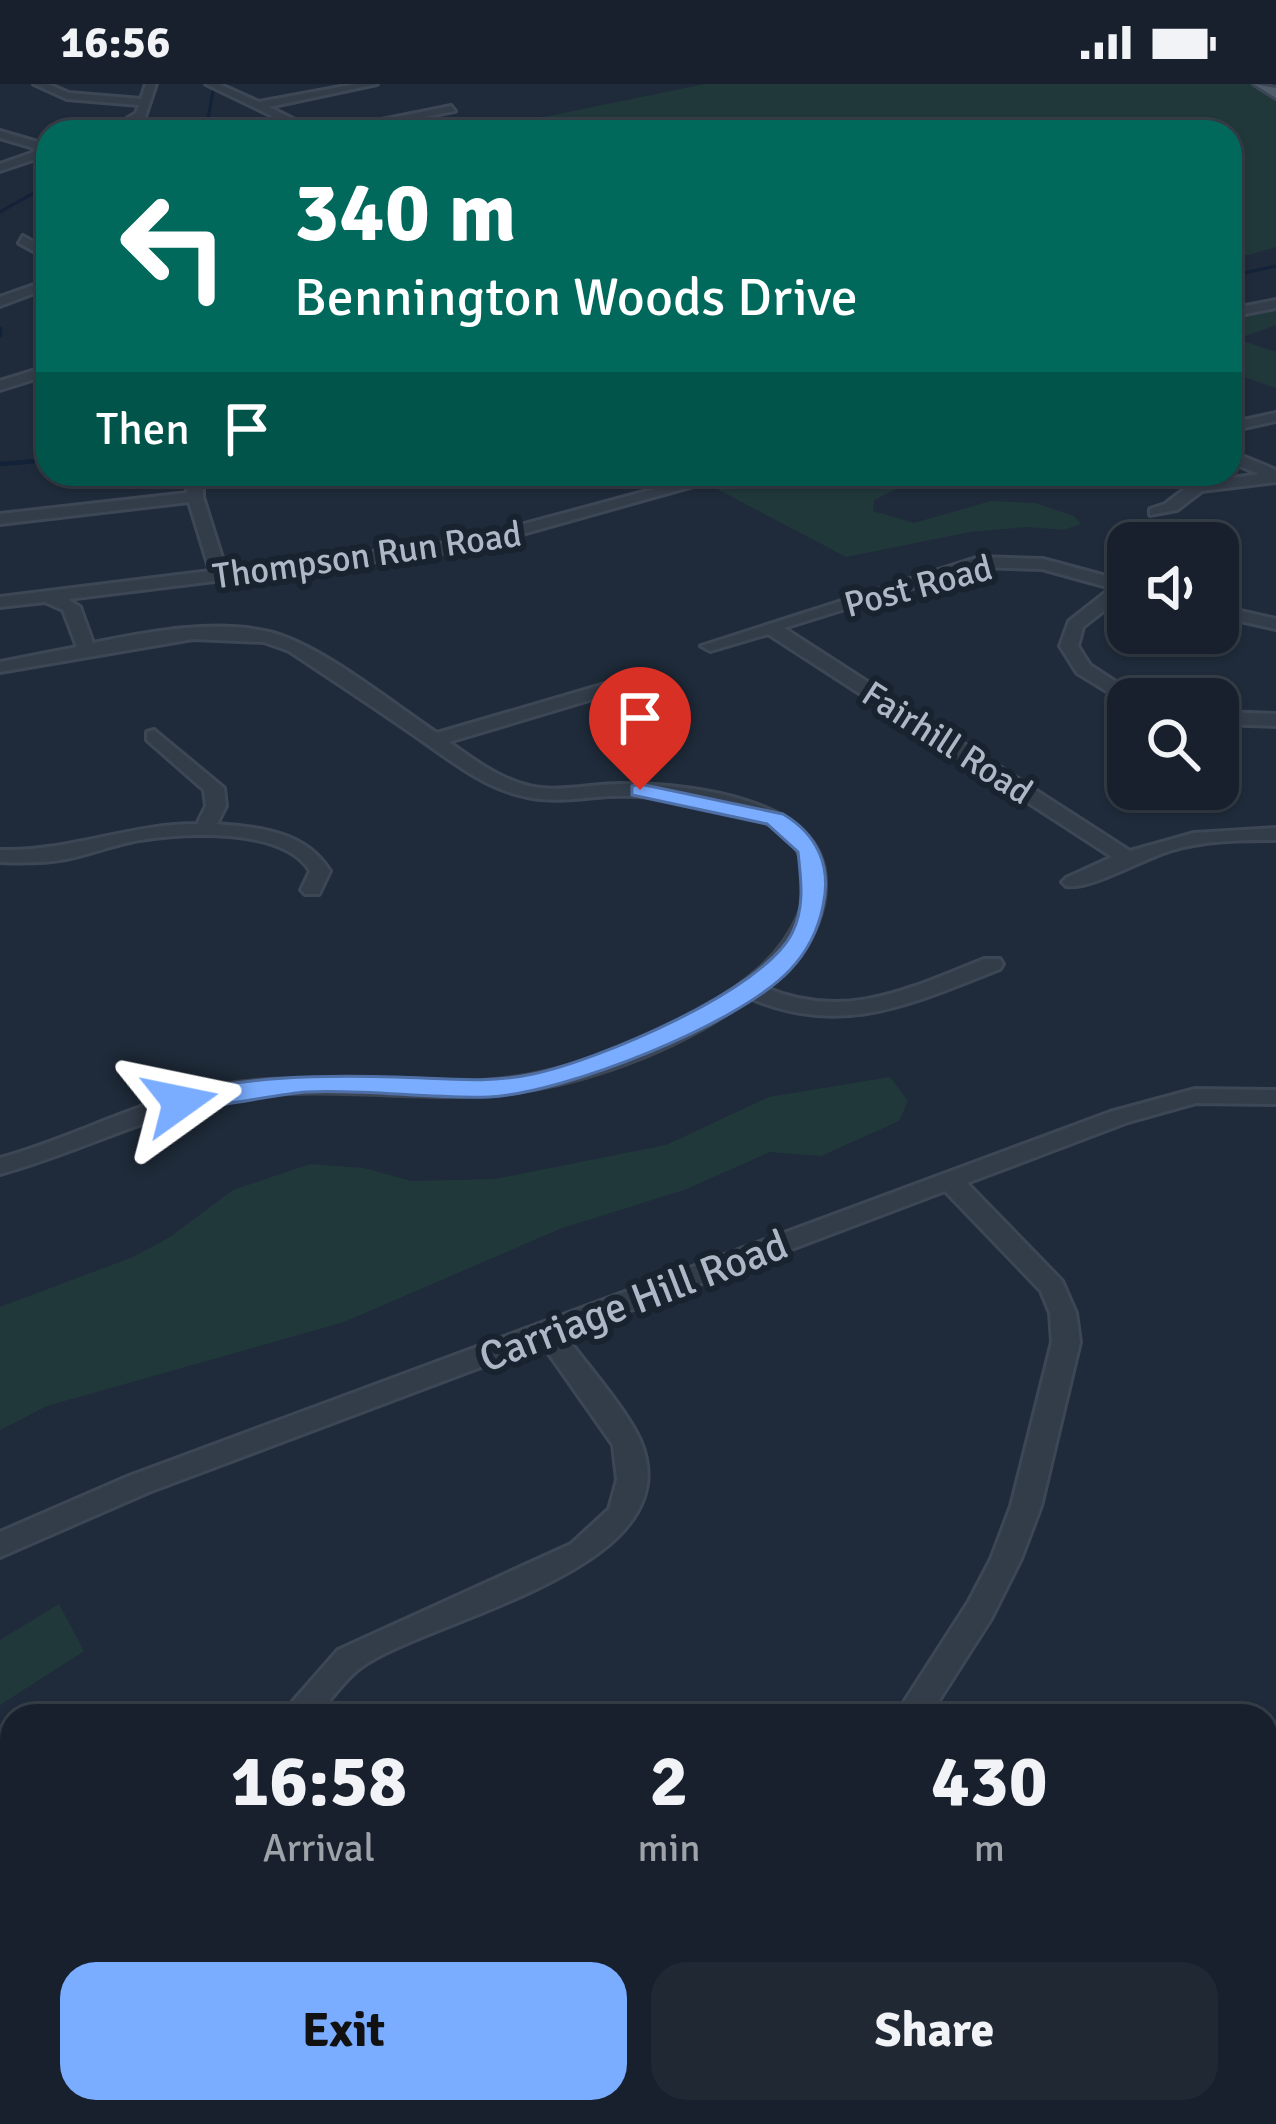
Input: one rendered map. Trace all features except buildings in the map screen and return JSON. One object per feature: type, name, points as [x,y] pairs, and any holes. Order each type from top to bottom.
[{"type":"main road","points":[[1260,84],[1276,94]]},
{"type":"street","points":[[39,84],[67,96],[146,102]]},
{"type":"street","points":[[135,120],[151,84]]},
{"type":"street","points":[[257,106],[372,84]]},
{"type":"street","points":[[216,86],[287,120]]},
{"type":"street","points":[[392,120],[451,109]]},
{"type":"street","points":[[0,134],[36,146]]},
{"type":"street","points":[[0,168],[36,154]]},
{"type":"street","points":[[23,240],[36,247]]},
{"type":"street","points":[[0,302],[36,288]]},
{"type":"street","points":[[1242,311],[1276,304]]},
{"type":"street","points":[[0,386],[36,374]]},
{"type":"street","points":[[1242,424],[1276,417]]},
{"type":"street","points":[[1242,460],[1276,476]]},
{"type":"street","points":[[1242,481],[1276,476]]},
{"type":"street","points":[[195,486],[220,577]]},
{"type":"street","name":"Thompson Run Road","points":[[0,602],[462,546],[684,486]]},
{"type":"street","points":[[1156,512],[1204,486]]},
{"type":"street","points":[[0,519],[195,497]]},
{"type":"street","name":"Post Road","points":[[710,646],[989,561],[1043,564],[1107,581]]},
{"type":"street","points":[[71,607],[90,591]]},
{"type":"street","points":[[47,596],[71,607],[88,653]]},
{"type":"street","points":[[1107,601],[1075,625],[1070,646],[1083,670],[1107,684]]},
{"type":"street","points":[[1239,616],[1276,624]]},
{"type":"street","name":"Fairhill Road","points":[[770,627],[1127,858]]},
{"type":"street","points":[[0,667],[218,631],[266,634],[295,647],[487,776],[523,791],[654,792],[753,811],[790,828],[813,859],[809,922],[796,949],[752,990],[623,1052],[538,1082],[490,1088],[329,1083],[230,1091],[137,1114],[32,1158],[0,1166]]},
{"type":"street","points":[[434,740],[612,688],[656,684]]},
{"type":"street","points":[[1239,719],[1276,720]]},
{"type":"street","points":[[154,736],[214,788],[216,806],[204,831]]},
{"type":"street","points":[[0,856],[62,854],[136,835],[204,831],[258,835],[299,847],[320,866],[312,890]]},
{"type":"street","points":[[1073,882],[1190,837],[1276,834]]},
{"type":"street","points":[[752,990],[796,1009],[858,1011],[882,1007],[992,964]]},
{"type":"street","name":"Carriage Hill Road","points":[[0,1545],[139,1484],[1173,1100],[1214,1094],[1276,1097]]},
{"type":"street","points":[[0,1185],[32,1158]]},
{"type":"street","points":[[919,1704],[980,1610],[1006,1559],[1026,1506],[1066,1342],[1064,1313],[1053,1287],[950,1181]]},
{"type":"street","points":[[307,1704],[349,1659],[582,1552],[622,1515],[632,1480],[627,1443],[549,1333]]},
{"type":"green space","points":[[705,84],[1253,84],[1276,98],[1276,247],[1242,257],[1242,120],[529,120]]},
{"type":"green space","points":[[1276,304],[1276,325],[1242,337],[1242,311]]},
{"type":"green space","points":[[1242,341],[1276,352],[1276,388],[1244,377]]},
{"type":"green space","points":[[711,486],[903,486],[874,500],[873,511],[914,523],[991,501],[1035,503],[1074,516],[1081,524],[1063,530],[1027,527],[970,532],[846,557]]},
{"type":"green space","points":[[890,1077],[908,1101],[899,1121],[821,1156],[770,1152],[684,1190],[562,1228],[344,1322],[47,1406],[0,1430],[0,1307],[133,1257],[170,1237],[233,1190],[310,1164],[364,1168],[411,1181],[496,1179],[666,1145],[769,1097]]},
{"type":"green space","points":[[59,1604],[84,1651],[0,1704],[0,1640]]},
{"type":"waterway","points":[[207,120],[213,91],[227,84]]},
{"type":"waterway","points":[[0,212],[36,192]]},
{"type":"waterway","points":[[1242,273],[1276,266]]},
{"type":"waterway","points":[[0,329],[0,335]]},
{"type":"waterway","points":[[0,464],[36,461]]},
{"type":"route","points":[[180,1102],[309,1083],[490,1088],[538,1082],[623,1052],[743,996],[782,964],[805,933],[814,893],[810,851],[790,828],[753,811],[640,790]]}]
